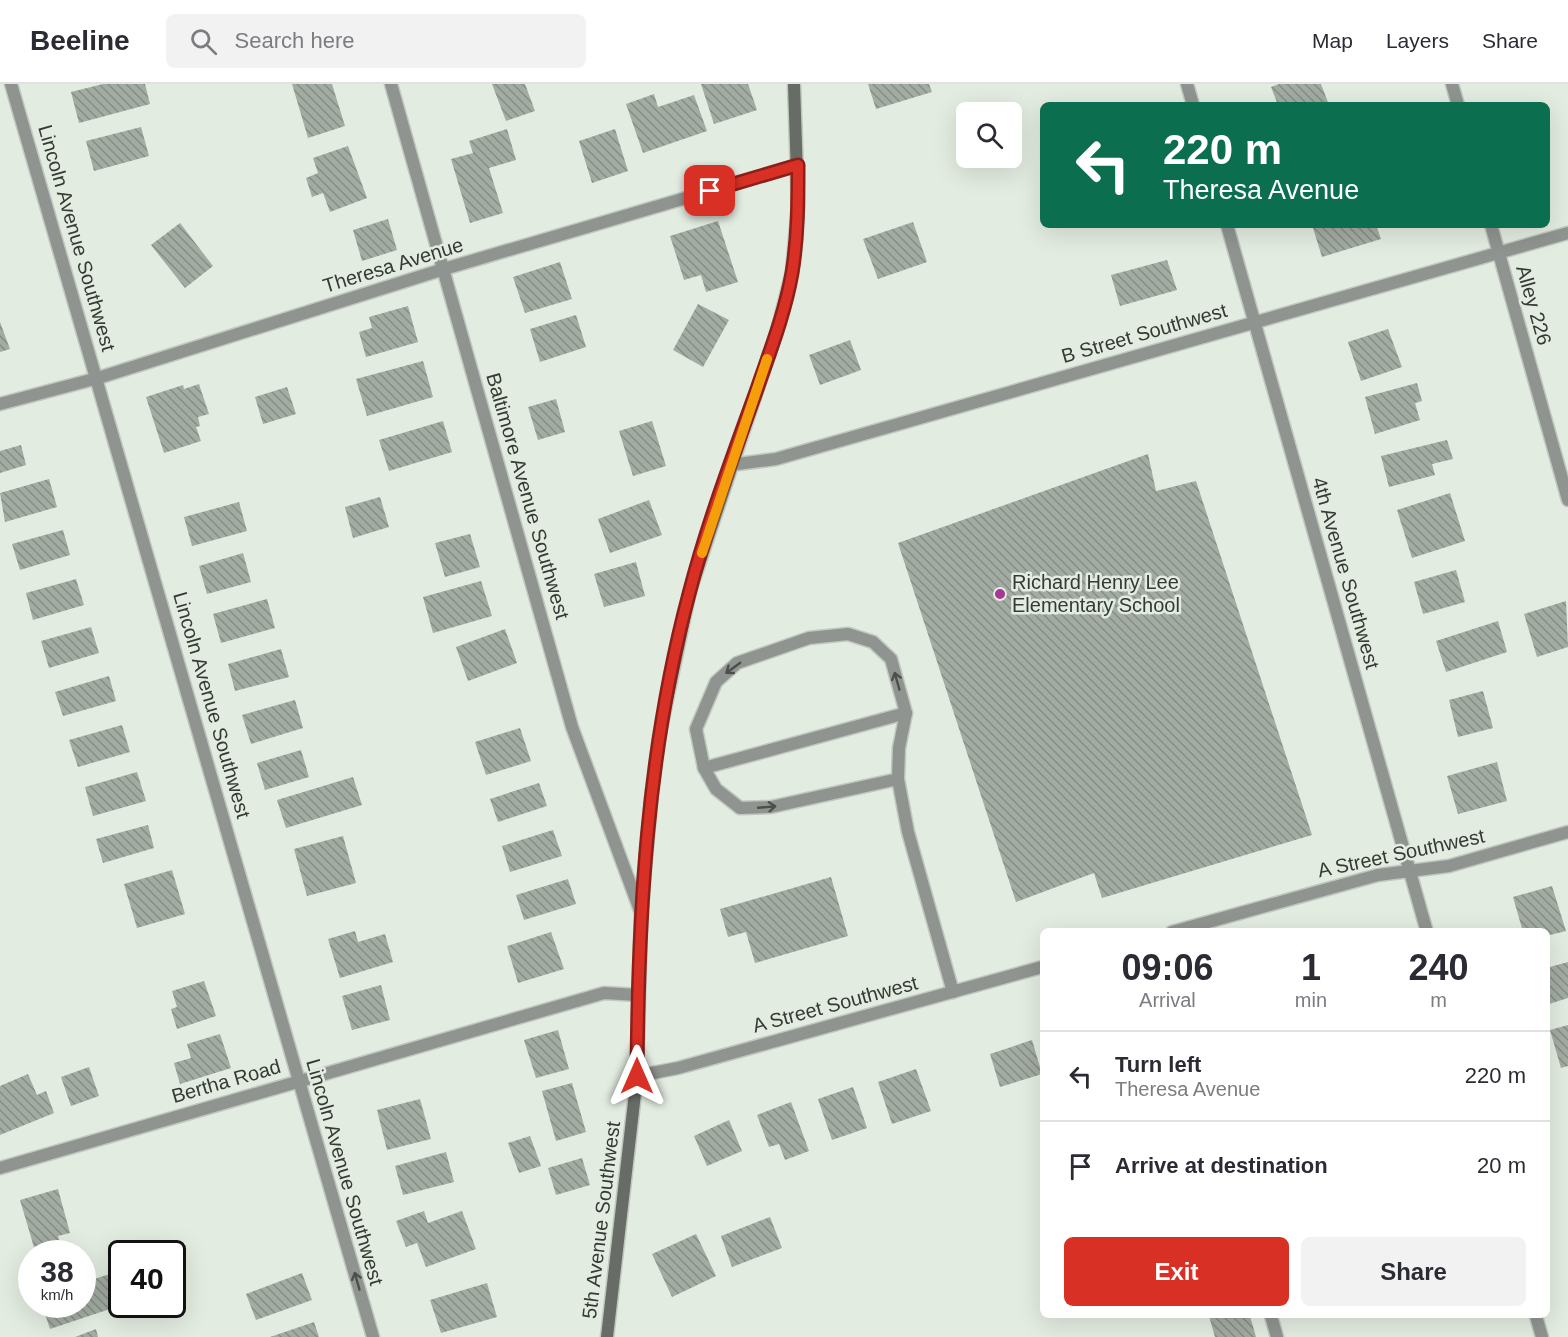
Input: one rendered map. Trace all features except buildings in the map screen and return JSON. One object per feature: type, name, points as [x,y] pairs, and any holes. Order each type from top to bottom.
[{"type":"street","name":"Lincoln Avenue Southwest","points":[[11,84],[98,378],[373,1337]]},
{"type":"street","name":"Baltimore Avenue Southwest","points":[[391,84],[572,727],[641,913]]},
{"type":"street","name":"5th Avenue Southwest","points":[[607,1337],[637,1076],[641,913],[652,789],[670,677],[690,591],[786,301],[796,240],[798,165],[794,84]]},
{"type":"street","points":[[1187,84],[1192,102]]},
{"type":"street","points":[[1452,84],[1457,102]]},
{"type":"street","name":"Theresa Avenue","points":[[0,404],[98,378],[444,269],[798,165]]},
{"type":"street","name":"4th Avenue Southwest","points":[[1228,228],[1426,928]]},
{"type":"street","name":"Alley 226","points":[[1492,228],[1568,500]]},
{"type":"street","name":"B Street Southwest","points":[[730,465],[776,459],[1568,233]]},
{"type":"street","points":[[898,779],[771,807],[740,808],[716,789],[704,768],[696,729],[716,682],[737,663],[808,638],[848,634],[873,642],[891,659],[906,713],[899,748],[898,779],[908,832],[953,992]]},
{"type":"street","points":[[704,768],[906,713]]},
{"type":"street","name":"A Street Southwest","points":[[1186,928],[1377,875],[1449,866],[1568,832]]},
{"type":"street","name":"A Street Southwest","points":[[637,1076],[678,1068],[1040,968]]},
{"type":"street","name":"Bertha Road","points":[[0,1168],[604,993],[638,995]]},
{"type":"street","points":[[1272,1318],[1277,1337]]},
{"type":"street","points":[[1537,1318],[1542,1337]]},
{"type":"slow traffic","points":[[702,553],[767,359]]},
{"type":"place","name":"Richard Henry Lee Elementary School","points":[[1000,594]]},
{"type":"route","points":[[637,1076],[641,913],[652,789],[667,688],[690,591],[786,301],[796,240],[798,165],[710,191]]}]
